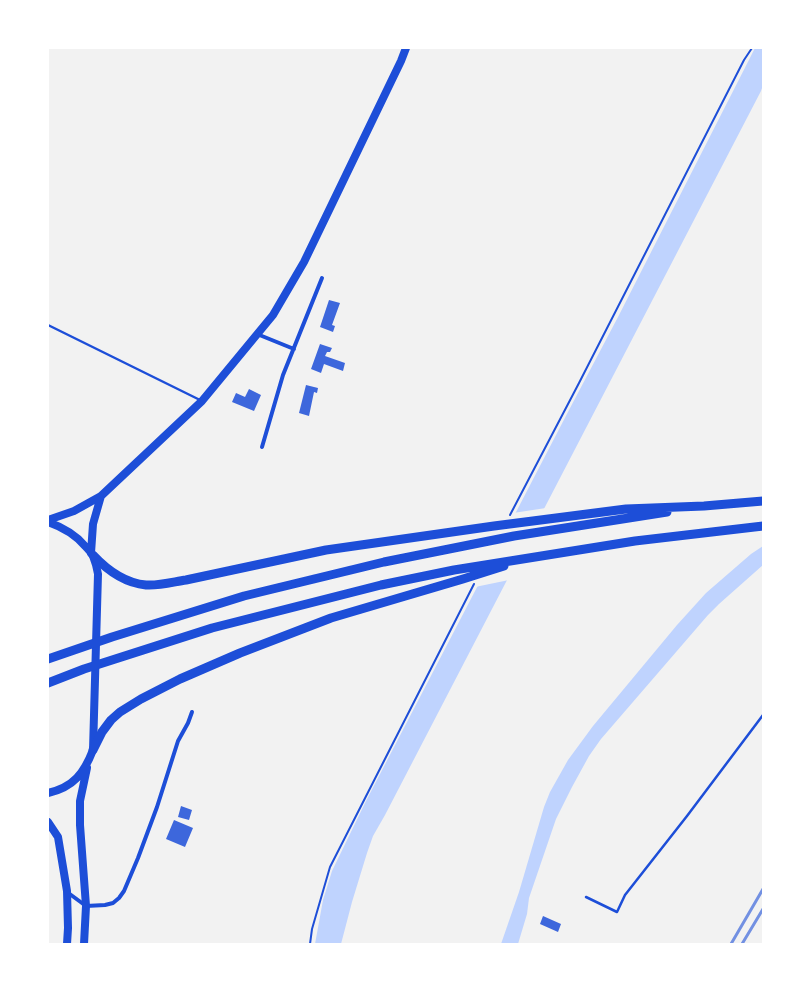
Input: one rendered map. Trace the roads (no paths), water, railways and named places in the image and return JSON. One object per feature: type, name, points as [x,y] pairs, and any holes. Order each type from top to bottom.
[{"type":"highway","points":[[92,554],[102,565],[119,577],[146,585],[164,584],[326,550],[494,526],[626,509],[704,506],[763,501]]},
{"type":"highway","points":[[48,659],[112,637],[244,596],[384,562],[514,536],[704,506]]},
{"type":"highway","points":[[48,683],[84,669],[212,628],[382,585],[454,570],[635,541],[763,526]]},
{"type":"highway","points":[[94,750],[106,726],[120,712],[141,699],[180,679],[240,653],[331,618],[530,558]]},
{"type":"main road","points":[[48,521],[74,511],[101,496],[202,401],[274,315],[304,262],[406,48]]},
{"type":"main road","points":[[48,793],[73,782],[82,773],[94,750],[98,574],[92,554],[93,524],[101,496]]},
{"type":"main road","points":[[48,521],[70,532],[80,540],[92,554]]},
{"type":"main road","points":[[84,944],[86,906],[80,825],[80,801],[89,761]]},
{"type":"main road","points":[[48,822],[58,837],[67,891],[68,928],[66,944]]},
{"type":"street","points":[[262,447],[283,375],[322,278]]},
{"type":"street","points":[[257,334],[294,349]]},
{"type":"street","points":[[67,891],[86,906],[113,903],[124,891],[157,807],[178,741],[192,712]]},
{"type":"lane","points":[[48,325],[202,401]]},
{"type":"lane","points":[[586,897],[617,912],[625,895],[763,715]]},
{"type":"water","points":[[755,48],[763,48],[763,85],[761,91],[373,836],[352,902],[341,944],[315,944],[323,900],[332,871],[366,801],[618,317]]},
{"type":"water","points":[[763,546],[763,565],[708,615],[601,739],[589,756],[556,819],[529,898],[527,914],[518,944],[501,944],[519,892],[544,807],[550,792],[568,760],[593,726],[677,625],[706,593],[751,554]]},
{"type":"railway","points":[[731,944],[763,889]]},
{"type":"railway","points":[[742,944],[763,909]]}]
